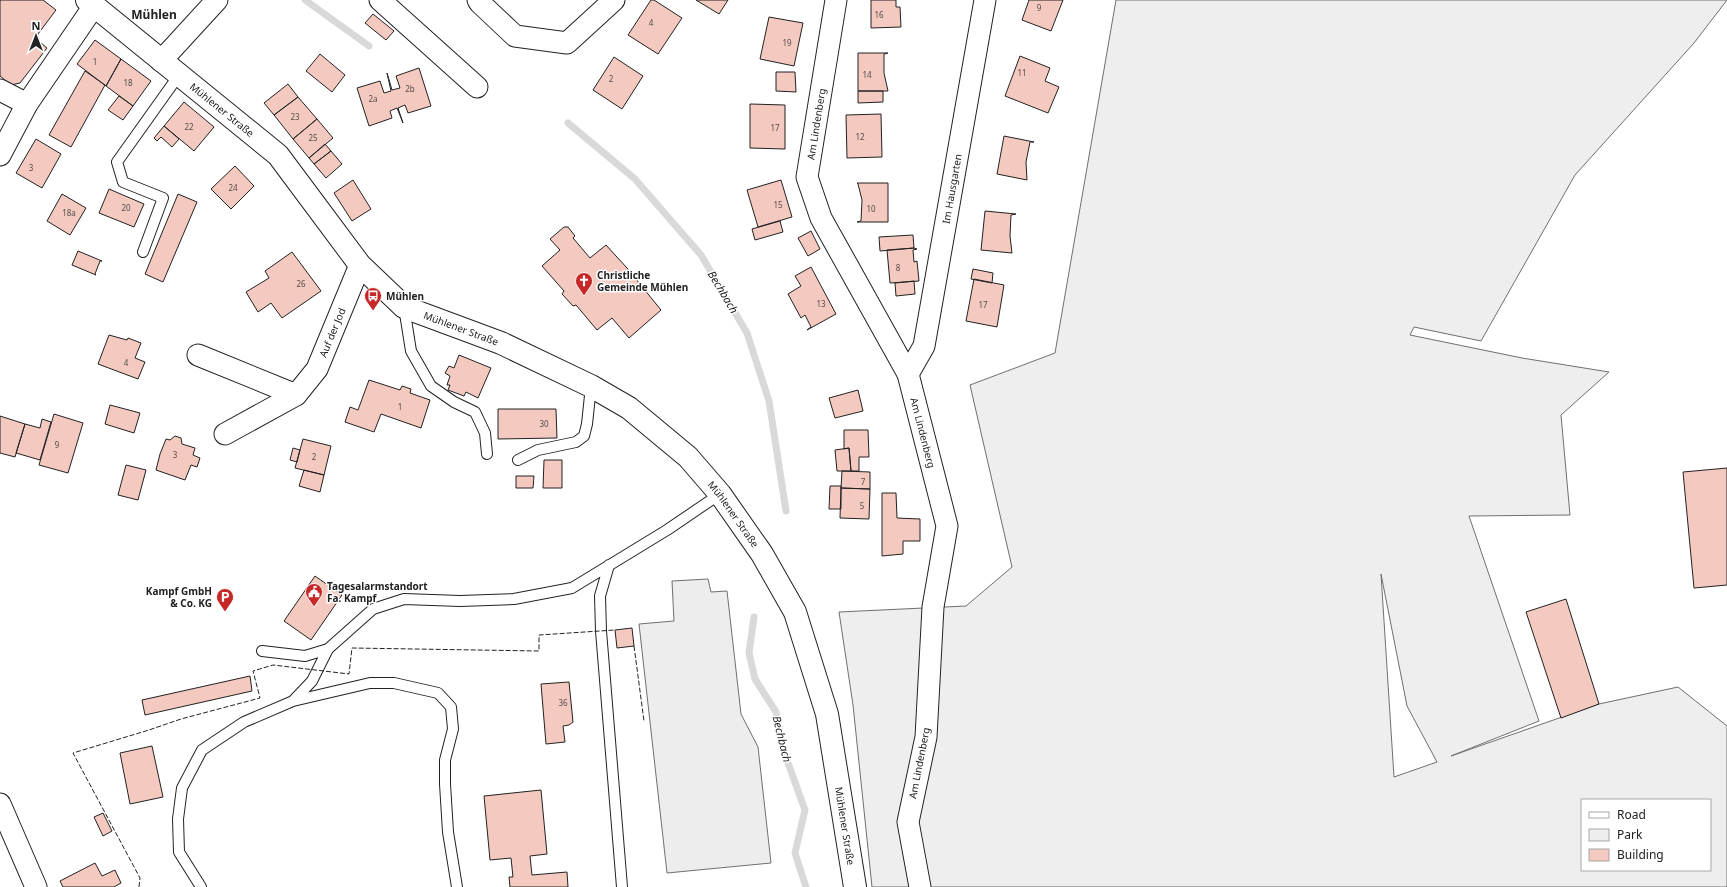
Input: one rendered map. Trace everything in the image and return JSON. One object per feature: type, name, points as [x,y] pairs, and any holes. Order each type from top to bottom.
[{"type":"main road","name":"Mühlener Straße","points":[[90,3],[278,156],[360,265],[404,307],[502,343],[591,386],[629,408],[688,457],[720,494],[762,554],[795,612],[827,714],[855,887]]},
{"type":"street","points":[[161,61],[217,0]]},
{"type":"street","points":[[380,0],[477,87]]},
{"type":"street","points":[[478,0],[514,36],[567,43],[614,0]]},
{"type":"street","name":"Am Lindenberg","points":[[836,0],[807,176],[821,218],[908,374],[947,526],[933,607],[926,737],[908,822],[920,887]]},
{"type":"street","name":"Im Hausgarten","points":[[908,374],[924,346],[985,0]]},
{"type":"street","points":[[0,155],[27,104],[90,3]]},
{"type":"street","points":[[0,90],[27,104]]},
{"type":"street","name":"Auf der Jod","points":[[225,434],[296,395],[316,369],[360,265]]},
{"type":"street","points":[[198,355],[296,395]]},
{"type":"street","points":[[0,804],[36,887]]},
{"type":"lane","points":[[143,252],[163,198],[123,182],[117,162],[179,75]]},
{"type":"lane","points":[[404,307],[411,351],[431,386],[454,402],[475,412],[486,433],[487,454]]},
{"type":"lane","points":[[518,460],[538,450],[576,442],[584,436],[587,424],[591,386]]},
{"type":"lane","points":[[293,701],[312,681],[328,649],[373,609],[404,599],[514,599],[572,588],[667,530],[720,494]]},
{"type":"lane","points":[[608,565],[600,596],[601,631],[622,887]]},
{"type":"lane","points":[[262,651],[305,656],[328,649]]},
{"type":"lane","points":[[201,887],[180,852],[178,819],[182,788],[202,750],[244,722],[293,701],[370,683],[394,683],[438,693],[451,707],[453,729],[445,760],[445,784],[448,832],[457,887]]},
{"type":"green space","points":[[1116,0],[1727,0],[1694,43],[1575,175],[1481,341],[1414,327],[1410,335],[1522,358],[1609,372],[1561,415],[1570,515],[1469,516],[1539,721],[1451,756],[1599,704],[1678,687],[1727,726],[1727,887],[872,887],[853,705],[839,612],[966,606],[1012,567],[970,385],[1055,353]],"holes":[[[1381,574],[1407,706],[1437,762],[1394,777]]]},
{"type":"shaded area","points":[[708,579],[711,592],[727,591],[741,714],[758,747],[771,863],[667,873],[639,624],[674,621],[672,581]]},
{"type":"building","points":[[0,0],[43,0],[56,10],[35,38],[47,48],[20,83],[11,85],[0,76]]},
{"type":"building","points":[[651,0],[654,0],[682,18],[658,54],[628,35]]},
{"type":"building","points":[[696,0],[728,0],[719,14]]},
{"type":"building","points":[[871,0],[896,0],[896,7],[900,7],[901,27],[871,28]]},
{"type":"building","points":[[1029,0],[1063,0],[1051,31],[1022,20]]},
{"type":"building","points":[[373,14],[394,31],[386,40],[365,23]]},
{"type":"building","points":[[769,17],[803,23],[794,66],[760,59]]},
{"type":"building","points":[[95,40],[121,59],[106,86],[77,64]]},
{"type":"building","points":[[858,53],[888,53],[884,54],[884,73],[888,91],[858,91]]},
{"type":"building","points":[[320,54],[345,75],[332,92],[306,71]]},
{"type":"building","points":[[1020,56],[1050,68],[1045,81],[1059,87],[1048,113],[1005,96]]},
{"type":"building","points":[[614,57],[643,76],[622,109],[593,90]]},
{"type":"building","points":[[121,59],[151,81],[133,106],[106,86]]},
{"type":"building","points":[[419,68],[431,106],[408,113],[405,105],[398,108],[403,123],[397,108],[390,111],[392,118],[369,126],[357,88],[380,81],[384,93],[391,91],[387,73],[392,90],[400,88],[396,76]]},
{"type":"building","points":[[85,71],[105,85],[71,147],[49,135]]},
{"type":"building","points":[[776,72],[795,72],[796,92],[776,91]]},
{"type":"building","points":[[288,84],[298,97],[274,115],[264,103]]},
{"type":"building","points":[[858,91],[883,91],[883,102],[858,103]]},
{"type":"building","points":[[119,96],[133,106],[123,120],[108,110]]},
{"type":"building","points":[[298,97],[317,119],[293,139],[274,115]]},
{"type":"building","points":[[184,102],[214,127],[194,151],[164,126]]},
{"type":"building","points":[[750,104],[785,105],[785,149],[750,148]]},
{"type":"building","points":[[881,114],[882,157],[847,158],[846,115]]},
{"type":"building","points":[[317,119],[333,138],[309,158],[293,139]]},
{"type":"building","points":[[164,126],[179,139],[172,147],[161,137],[157,141],[154,138]]},
{"type":"building","points":[[1004,136],[1034,142],[1030,142],[1026,162],[1027,180],[997,174]]},
{"type":"building","points":[[36,139],[61,154],[42,188],[16,173]]},
{"type":"building","points":[[325,144],[331,151],[314,164],[309,158]]},
{"type":"building","points":[[331,151],[342,164],[326,178],[314,164]]},
{"type":"building","points":[[235,166],[254,186],[231,209],[211,189]]},
{"type":"building","points":[[353,180],[371,209],[352,221],[334,193]]},
{"type":"building","points":[[781,180],[792,217],[758,227],[747,190]]},
{"type":"building","points":[[857,183],[888,183],[888,222],[857,222],[861,221],[862,200]]},
{"type":"building","points":[[109,189],[144,204],[134,227],[99,213]]},
{"type":"building","points":[[62,194],[86,208],[70,235],[47,221]]},
{"type":"building","points":[[178,194],[197,202],[163,282],[145,274]]},
{"type":"building","points":[[985,211],[1016,214],[1011,215],[1010,236],[1012,253],[981,250]]},
{"type":"building","points":[[780,221],[783,232],[755,240],[752,229]]},
{"type":"building","points":[[564,227],[568,227],[575,236],[573,238],[590,258],[606,245],[661,310],[629,338],[612,318],[597,330],[576,305],[573,306],[562,294],[564,291],[542,266],[560,250],[550,239]]},
{"type":"building","points":[[811,231],[820,249],[808,256],[798,238]]},
{"type":"building","points":[[913,235],[914,248],[880,251],[879,237]]},
{"type":"building","points":[[917,249],[913,250],[914,262],[917,261],[919,281],[890,283],[887,250]]},
{"type":"building","points":[[78,251],[102,261],[100,261],[95,274],[96,275],[72,265]]},
{"type":"building","points":[[292,252],[321,291],[282,318],[271,303],[258,312],[246,292],[269,278],[265,271]]},
{"type":"building","points":[[811,267],[836,314],[807,330],[811,327],[805,315],[801,318],[788,294],[801,286],[795,276]]},
{"type":"building","points":[[973,269],[993,273],[992,283],[971,279]]},
{"type":"building","points":[[974,279],[1004,285],[997,327],[966,321]]},
{"type":"building","points":[[914,281],[915,294],[896,296],[895,283]]},
{"type":"building","points":[[109,335],[127,340],[128,338],[141,343],[135,358],[145,362],[138,379],[98,364]]},
{"type":"building","points":[[459,355],[491,368],[478,398],[466,392],[464,396],[448,390],[450,385],[447,385],[450,376],[445,373],[449,366],[454,368]]},
{"type":"building","points":[[369,380],[400,390],[402,386],[411,389],[410,393],[430,400],[421,428],[381,414],[374,432],[345,422],[350,407],[358,410]]},
{"type":"building","points":[[858,390],[863,411],[835,418],[829,398]]},
{"type":"building","points":[[110,405],[140,413],[134,433],[105,424]]},
{"type":"building","points":[[498,409],[556,409],[557,438],[498,439]]},
{"type":"building","points":[[54,414],[83,423],[68,473],[39,465]]},
{"type":"building","points":[[0,416],[25,424],[15,457],[0,453]]},
{"type":"building","points":[[42,419],[51,422],[40,460],[16,453],[25,424],[40,428]]},
{"type":"building","points":[[844,430],[868,430],[869,457],[859,457],[859,471],[851,471],[849,448],[844,449]]},
{"type":"building","points":[[175,436],[181,438],[182,444],[195,448],[193,455],[200,458],[197,467],[191,465],[185,480],[156,470],[166,439],[170,440]]},
{"type":"building","points":[[303,439],[331,446],[324,475],[295,468]]},
{"type":"building","points":[[293,448],[300,450],[297,462],[290,460]]},
{"type":"building","points":[[849,448],[851,471],[837,471],[835,450]]},
{"type":"building","points":[[544,460],[562,460],[562,488],[543,488]]},
{"type":"building","points":[[126,465],[146,470],[138,500],[118,495]]},
{"type":"building","points":[[1727,468],[1727,585],[1694,588],[1683,472]]},
{"type":"building","points":[[304,470],[324,475],[320,492],[299,486]]},
{"type":"building","points":[[842,471],[870,472],[870,489],[841,488]]},
{"type":"building","points":[[516,476],[534,476],[533,488],[516,488]]},
{"type":"building","points":[[830,486],[841,486],[841,509],[829,509]]},
{"type":"building","points":[[841,488],[870,489],[869,519],[840,518]]},
{"type":"building","points":[[882,493],[896,493],[897,518],[920,519],[920,541],[903,541],[903,554],[882,556]]},
{"type":"building","name":"Tagesalarmstandort Fa. Kampf","points":[[315,576],[342,595],[311,640],[284,621]]},
{"type":"building","points":[[1566,599],[1599,704],[1561,718],[1526,612]]},
{"type":"building","points":[[632,628],[634,646],[617,648],[615,630]]},
{"type":"building","points":[[250,676],[252,691],[145,715],[142,700]]},
{"type":"building","points":[[569,682],[573,722],[569,725],[563,726],[565,742],[546,744],[541,684]]},
{"type":"building","points":[[152,746],[163,797],[130,804],[120,753]]},
{"type":"building","points":[[541,790],[547,854],[530,856],[532,875],[567,872],[568,887],[510,887],[509,877],[513,877],[511,858],[490,860],[484,796]]},
{"type":"building","points":[[103,813],[112,831],[103,836],[94,817]]},
{"type":"building","points":[[95,863],[102,876],[115,870],[121,883],[114,887],[63,887],[60,881]]},
{"type":"waterway","name":"Bechbach","points":[[305,0],[369,46]]},
{"type":"waterway","name":"Bechbach","points":[[568,123],[635,179],[701,255],[747,333],[769,401],[786,511]]},
{"type":"waterway","name":"Bechbach","points":[[754,617],[749,653],[755,679],[776,712],[784,752],[805,810],[795,853],[806,887]]},
{"type":"fence","points":[[139,887],[140,878],[73,753],[181,719],[260,698],[253,671],[273,665],[349,674],[352,648],[539,651],[539,635],[615,630]]},
{"type":"fence","points":[[634,646],[644,721]]},
{"type":"place","name":"Christliche Gemeinde Mühlen","points":[[584,296]]},
{"type":"place","name":"Mühlen","points":[[373,311]]},
{"type":"place","name":"Tagesalarmstandort Fa. Kampf","points":[[314,607]]},
{"type":"place","name":"Kampf GmbH & Co. KG","points":[[225,612]]},
{"type":"district","name":"Mühlen","points":[[154,15]]}]
